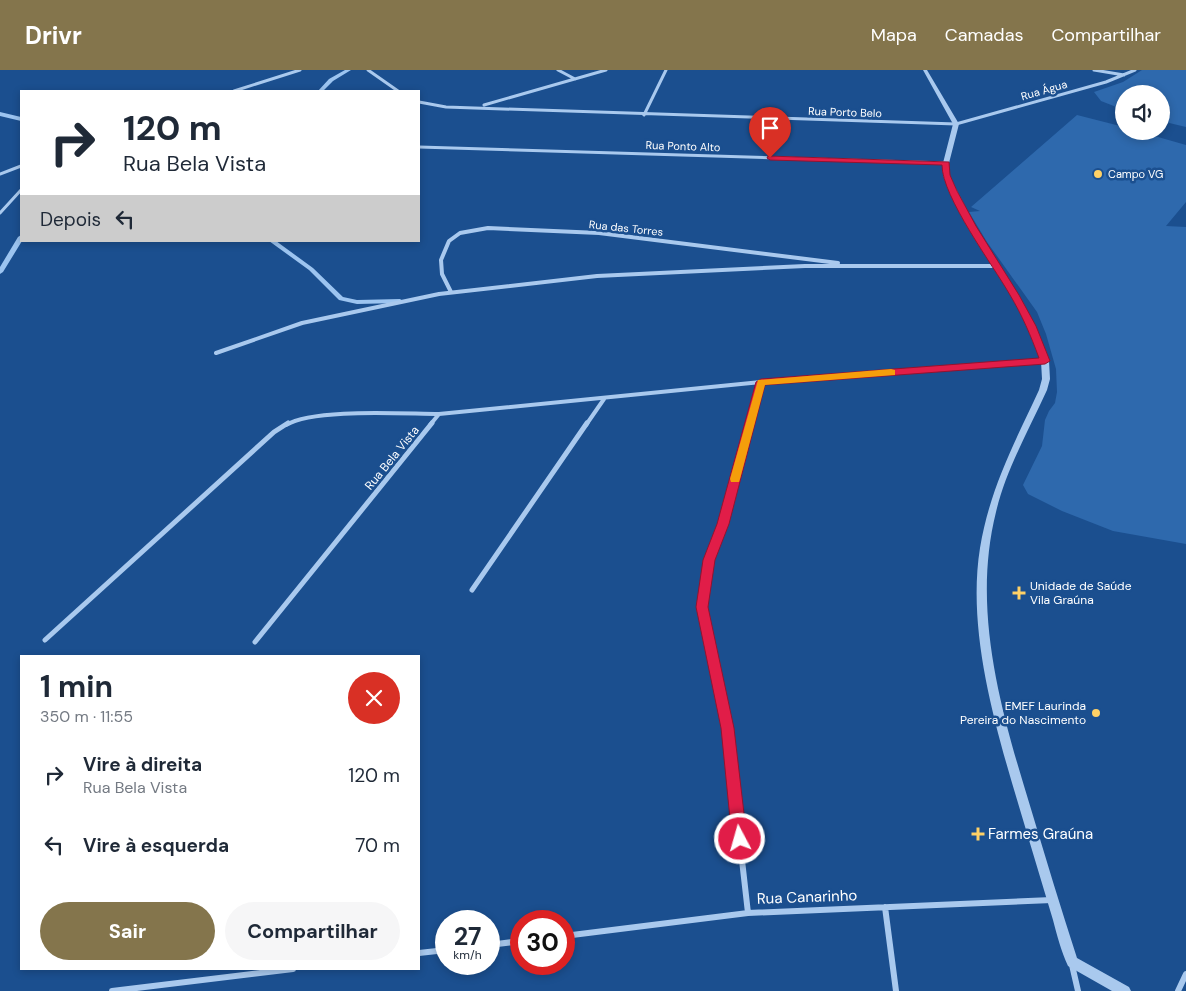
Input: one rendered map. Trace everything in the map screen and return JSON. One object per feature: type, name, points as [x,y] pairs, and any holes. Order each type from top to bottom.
[{"type":"street","points":[[237,90],[300,70]]},
{"type":"street","points":[[368,70],[397,90]]},
{"type":"street","points":[[558,70],[576,79]]},
{"type":"street","points":[[480,107],[606,70]]},
{"type":"street","points":[[644,115],[666,70]]},
{"type":"street","points":[[925,70],[956,124],[946,163],[946,175],[953,191],[1031,326],[1045,361],[1046,378],[1042,390],[991,512],[981,579],[988,665],[1012,763],[1072,962],[1078,991]]},
{"type":"street","points":[[1094,70],[1124,75]]},
{"type":"street","name":"Rua Água","points":[[956,124],[1124,75],[1135,70]]},
{"type":"street","name":"Rua Porto Belo","points":[[420,102],[446,107],[956,124]]},
{"type":"street","name":"Rua Ponto Alto","points":[[420,147],[946,163]]},
{"type":"street","points":[[0,174],[20,166]]},
{"type":"street","points":[[0,213],[20,191]]},
{"type":"street","name":"Rua das Torres","points":[[451,292],[442,274],[441,260],[449,241],[460,233],[488,228],[599,233],[859,265]]},
{"type":"street","name":"Rua das Torres","points":[[216,353],[302,323],[451,292],[597,276],[805,266],[996,266]]},
{"type":"street","points":[[46,640],[274,432],[292,421],[330,414],[439,414],[761,382],[1045,361]]},
{"type":"street","points":[[748,913],[727,728],[702,607],[709,560],[723,524],[761,382]]},
{"type":"street","points":[[472,590],[604,399]]},
{"type":"street","name":"Rua Bela Vista","points":[[255,642],[439,414]]},
{"type":"street","name":"Rua Canarinho","points":[[575,935],[748,913],[1053,900]]},
{"type":"street","points":[[885,907],[896,991]]},
{"type":"street","points":[[420,953],[435,951]]},
{"type":"street","points":[[1072,962],[1125,991]]},
{"type":"street","points":[[112,991],[285,970]]},
{"type":"street","points":[[1178,991],[1186,974]]},
{"type":"shaded area","points":[[1142,70],[1186,70],[1186,127],[1170,123],[1170,85],[1115,85],[1115,106],[1101,101],[1094,92],[1123,82]]},
{"type":"shaded area","points":[[1077,115],[1115,125],[1115,140],[1168,140],[1186,145],[1186,202],[1166,226],[1186,227],[1186,544],[1113,531],[1062,511],[1028,494],[1023,485],[1042,446],[1045,420],[1055,403],[1057,392],[1056,369],[1046,334],[1037,312],[987,242],[969,212],[980,211],[971,207]]},
{"type":"waterway","points":[[321,90],[331,80],[349,70]]},
{"type":"waterway","points":[[0,114],[20,119]]},
{"type":"waterway","points":[[0,272],[20,239]]},
{"type":"waterway","points":[[273,242],[311,269],[341,299],[357,302],[400,301]]},
{"type":"slow traffic","points":[[735,479],[761,382],[891,373]]},
{"type":"place","name":"Campo VG","points":[[1098,174]]},
{"type":"place","name":"Unidade de Saúde Vila Graúna","points":[[1019,593]]},
{"type":"place","name":"EMEF Laurinda Pereira do Nascimento","points":[[1096,713]]},
{"type":"place","name":"Farmes Graúna","points":[[978,834]]},
{"type":"route","points":[[740,839],[727,728],[702,607],[709,560],[723,524],[761,382],[1045,361],[1031,326],[953,191],[946,175],[946,163],[770,158]]}]
